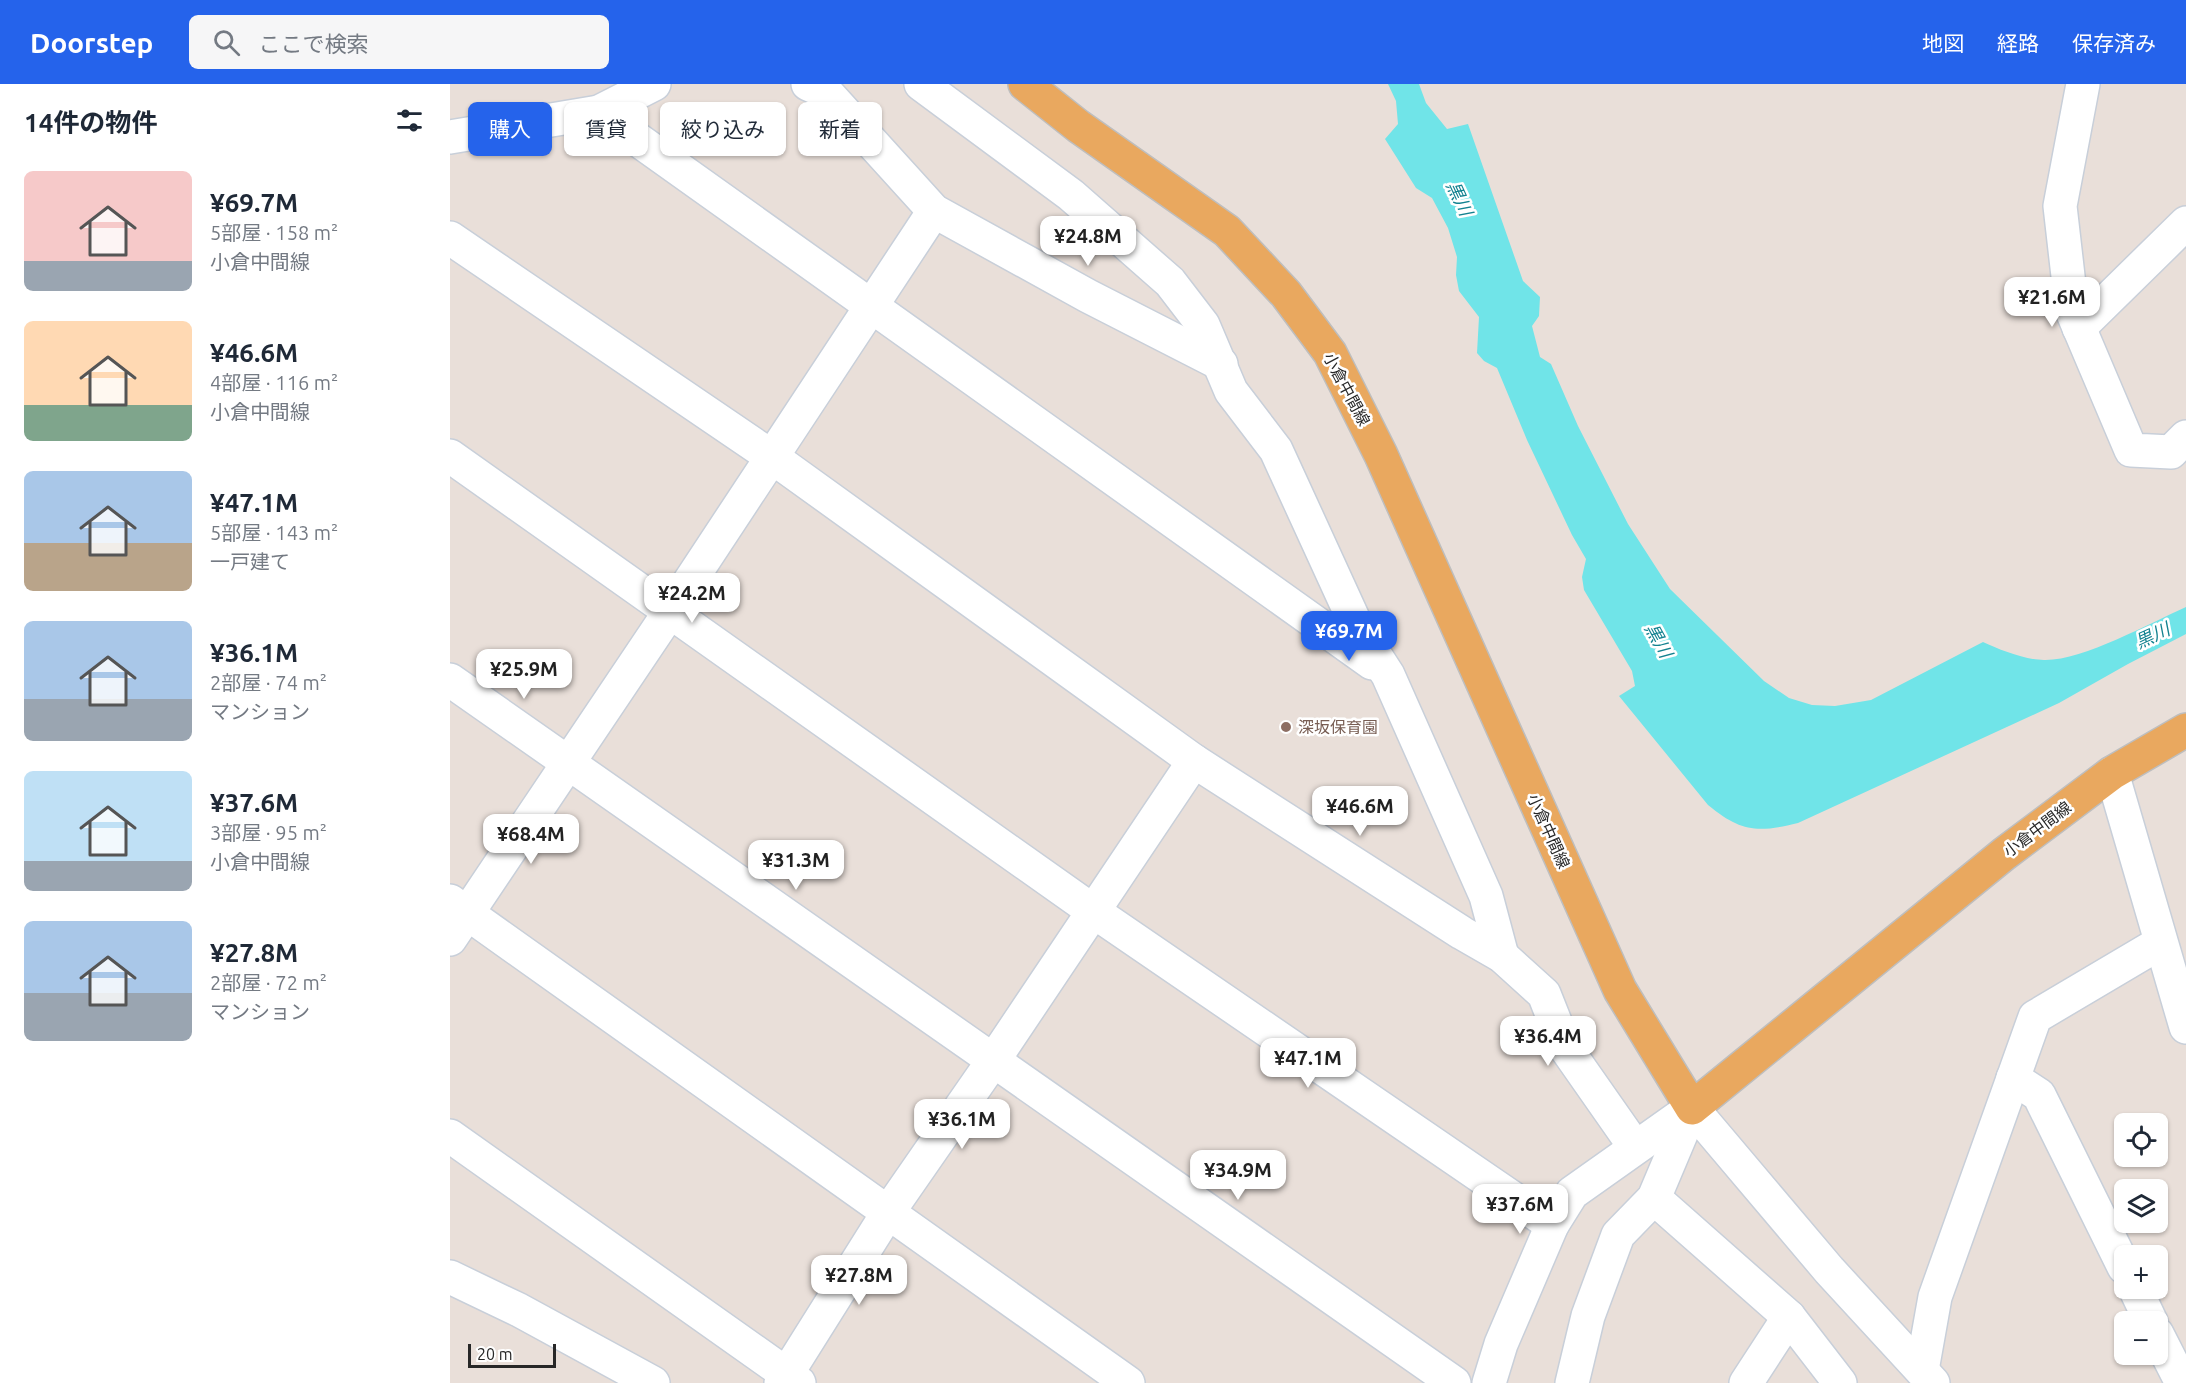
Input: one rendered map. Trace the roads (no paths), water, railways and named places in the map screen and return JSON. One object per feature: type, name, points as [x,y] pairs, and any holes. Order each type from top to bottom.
[{"type":"main road","name":"小倉中間線","points":[[1025,84],[1078,126],[1227,231],[1286,294],[1330,353],[1381,455],[1620,990],[1692,1108],[2004,854],[2112,773],[2186,730]]},
{"type":"street","points":[[619,102],[654,84]]},
{"type":"street","points":[[808,84],[826,92],[934,211],[1088,296],[1221,364]]},
{"type":"street","points":[[921,84],[1071,195],[1170,282],[1203,325],[1232,391],[1276,450],[1357,627],[1388,675],[1486,896],[1502,956]]},
{"type":"street","points":[[2082,84],[2060,206],[2072,311],[2131,450],[2171,452],[2186,437]]},
{"type":"street","points":[[450,137],[564,118]]},
{"type":"street","points":[[648,147],[1388,675]]},
{"type":"street","points":[[934,211],[569,763],[456,918],[889,1211],[1128,1383]]},
{"type":"street","points":[[2079,328],[2186,223]]},
{"type":"street","points":[[450,238],[772,457],[1194,761],[1462,933],[1502,956],[1544,994],[1565,1047],[1635,1148]]},
{"type":"street","points":[[450,456],[1093,911],[1552,1225]]},
{"type":"street","points":[[450,680],[1454,1383]]},
{"type":"street","points":[[450,1136],[789,1380],[889,1211],[1194,761]]},
{"type":"street","points":[[2112,773],[2186,1027]]},
{"type":"street","points":[[1928,1377],[1935,1296],[2035,1017],[2160,943]]},
{"type":"street","points":[[2013,1078],[2038,1095],[2114,1247]]},
{"type":"street","points":[[1489,1383],[1501,1344],[1552,1225],[1572,1193],[1692,1108]]},
{"type":"street","points":[[1572,1383],[1588,1316],[1618,1235],[1654,1198],[1692,1108]]},
{"type":"street","points":[[1692,1108],[1829,1270],[1928,1377]]},
{"type":"street","points":[[1654,1198],[1789,1317],[1840,1383]]},
{"type":"street","points":[[450,1277],[519,1310],[653,1383]]},
{"type":"street","points":[[1746,1383],[1789,1317]]},
{"type":"street","points":[[2168,1356],[2182,1383]]},
{"type":"water","name":"黒川","points":[[1388,84],[1419,84],[1426,103],[1447,129],[1468,124],[1523,281],[1540,297],[1539,316],[1532,326],[1540,357],[1551,364],[1578,426],[1628,524],[1670,589],[1764,681],[1789,698],[1812,705],[1835,706],[1871,700],[1983,642],[2029,658],[2060,659],[2096,648],[2186,607],[2186,634],[2059,703],[1798,823],[1760,829],[1730,821],[1708,805],[1619,696],[1635,686],[1632,671],[1584,590],[1582,577],[1586,559],[1572,535],[1527,440],[1497,368],[1484,361],[1477,353],[1479,317],[1459,291],[1456,275],[1457,257],[1448,228],[1432,198],[1416,188],[1385,139],[1398,124],[1396,101]]},
{"type":"place","name":"深坂保育園","points":[[1286,727]]}]
